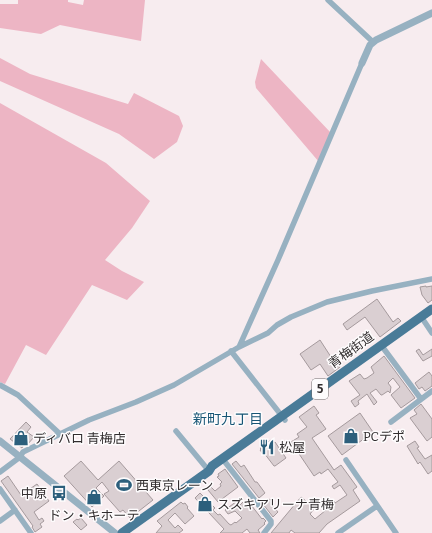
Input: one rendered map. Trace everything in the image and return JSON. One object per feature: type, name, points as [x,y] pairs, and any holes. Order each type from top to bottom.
[{"type":"main road","name":"青梅街道","points":[[209,470],[214,470],[432,309]]},
{"type":"main road","name":"青梅街道","points":[[122,533],[209,470],[212,466],[432,315]]},
{"type":"street","points":[[328,0],[373,42]]},
{"type":"street","points":[[239,347],[278,260],[362,63],[373,42],[432,13]]},
{"type":"street","points":[[0,472],[20,457],[23,452],[90,420],[174,385],[231,351],[268,333],[277,325],[291,317],[331,300],[432,279]]},
{"type":"street","points":[[424,321],[432,333]]},
{"type":"street","points":[[384,349],[421,399]]},
{"type":"street","points":[[231,351],[284,418]]},
{"type":"street","points":[[0,385],[18,395],[60,434]]},
{"type":"street","points":[[391,422],[432,392]]},
{"type":"street","points":[[176,431],[209,470]]},
{"type":"street","points":[[0,441],[115,533]]},
{"type":"street","points":[[346,460],[396,533]]},
{"type":"street","points":[[225,462],[270,520],[271,524],[264,533]]},
{"type":"street","points":[[0,489],[31,533]]},
{"type":"street","points":[[338,533],[377,506]]},
{"type":"street","points":[[0,521],[15,510]]},
{"type":"shaded area","points":[[18,0],[68,0],[68,2],[83,5],[84,0],[145,0],[141,41],[60,25],[41,34],[0,28],[0,4],[18,4]]},
{"type":"shaded area","points":[[0,58],[30,74],[128,104],[134,93],[179,116],[183,126],[177,142],[154,159],[119,134],[0,81]]},
{"type":"shaded area","points":[[261,59],[331,133],[319,162],[256,88],[255,82]]},
{"type":"shaded area","points":[[0,103],[106,163],[150,201],[132,228],[105,260],[122,271],[144,282],[127,300],[92,285],[46,355],[26,345],[5,384],[0,382]]},
{"type":"building","points":[[432,286],[432,300],[428,303],[422,295],[420,287]]},
{"type":"building","points":[[377,299],[393,322],[398,318],[401,321],[380,337],[365,317],[347,330],[343,324]]},
{"type":"building","points":[[320,340],[331,357],[333,356],[340,367],[328,376],[320,364],[311,370],[300,354]]},
{"type":"building","points":[[419,349],[423,355],[432,349],[432,356],[423,361],[416,351]]},
{"type":"building","points":[[384,356],[415,398],[401,408],[391,395],[400,387],[393,378],[388,383],[391,387],[390,393],[388,391],[381,395],[376,389],[370,393],[377,402],[374,405],[367,394],[358,401],[359,404],[355,407],[351,401],[360,395],[349,381],[360,374],[364,379],[374,373],[371,367]]},
{"type":"building","points":[[429,372],[432,376],[432,386],[425,391],[422,387],[419,389],[415,383]]},
{"type":"building","points":[[421,404],[432,419],[432,437],[427,441],[410,418],[417,414],[414,410]]},
{"type":"building","points":[[314,406],[319,413],[316,415],[326,429],[312,438],[334,470],[341,465],[357,487],[353,490],[360,501],[327,524],[319,533],[295,533],[291,530],[289,533],[271,533],[301,497],[314,509],[310,514],[315,519],[331,506],[330,504],[334,501],[335,503],[347,495],[340,485],[334,489],[332,486],[338,482],[328,469],[321,474],[320,472],[314,476],[291,442],[299,437],[297,434],[307,427],[299,417]]},
{"type":"building","points":[[360,413],[373,432],[342,455],[328,436]]},
{"type":"building","points":[[26,422],[31,427],[27,432],[34,437],[27,445],[24,444],[22,448],[10,439]]},
{"type":"building","points":[[271,440],[273,443],[275,442],[286,458],[275,466],[260,450],[260,448]]},
{"type":"building","points":[[415,441],[419,447],[417,448],[425,459],[432,455],[432,471],[428,474],[420,462],[418,464],[407,446]]},
{"type":"building","points":[[81,461],[98,480],[119,461],[153,500],[130,518],[123,510],[120,512],[104,494],[109,491],[102,482],[96,488],[104,496],[92,507],[64,476]]},
{"type":"building","points":[[236,461],[241,467],[244,465],[255,482],[257,482],[265,493],[259,498],[232,464]]},
{"type":"building","points":[[225,469],[238,487],[218,502],[208,490],[211,487],[215,491],[221,486],[220,484],[222,482],[217,477],[219,476],[218,474]]},
{"type":"building","points":[[8,476],[21,495],[37,484],[49,501],[34,512],[39,520],[42,518],[44,521],[40,524],[42,527],[35,532],[32,527],[33,526],[1,481]]},
{"type":"building","points":[[200,493],[215,508],[213,510],[218,515],[220,514],[231,525],[242,518],[235,511],[228,514],[225,510],[237,501],[240,505],[243,502],[245,504],[248,501],[262,519],[263,518],[266,521],[264,523],[265,524],[258,530],[260,533],[250,533],[247,529],[242,533],[220,533],[224,529],[195,498]]},
{"type":"building","points":[[270,499],[274,504],[272,505],[278,512],[273,517],[263,504]]},
{"type":"building","points":[[181,502],[183,504],[185,503],[188,507],[187,508],[194,516],[185,524],[175,513],[168,520],[175,528],[178,525],[183,530],[179,533],[156,533],[162,526],[157,521]]},
{"type":"building","points":[[81,518],[87,525],[81,530],[73,522]]},
{"type":"place","name":"PCデポ","points":[[351,436]]},
{"type":"place","name":"ディバロ 青梅店","points":[[21,438]]},
{"type":"place","name":"松屋","points":[[267,447]]},
{"type":"place","name":"西東京レーン","points":[[124,485]]},
{"type":"place","name":"中原","points":[[59,493]]},
{"type":"place","name":"ドン・キホーテ","points":[[94,497]]},
{"type":"place","name":"スズキアリーナ青梅","points":[[205,504]]},
{"type":"district","name":"新町九丁目","points":[[228,419]]}]
